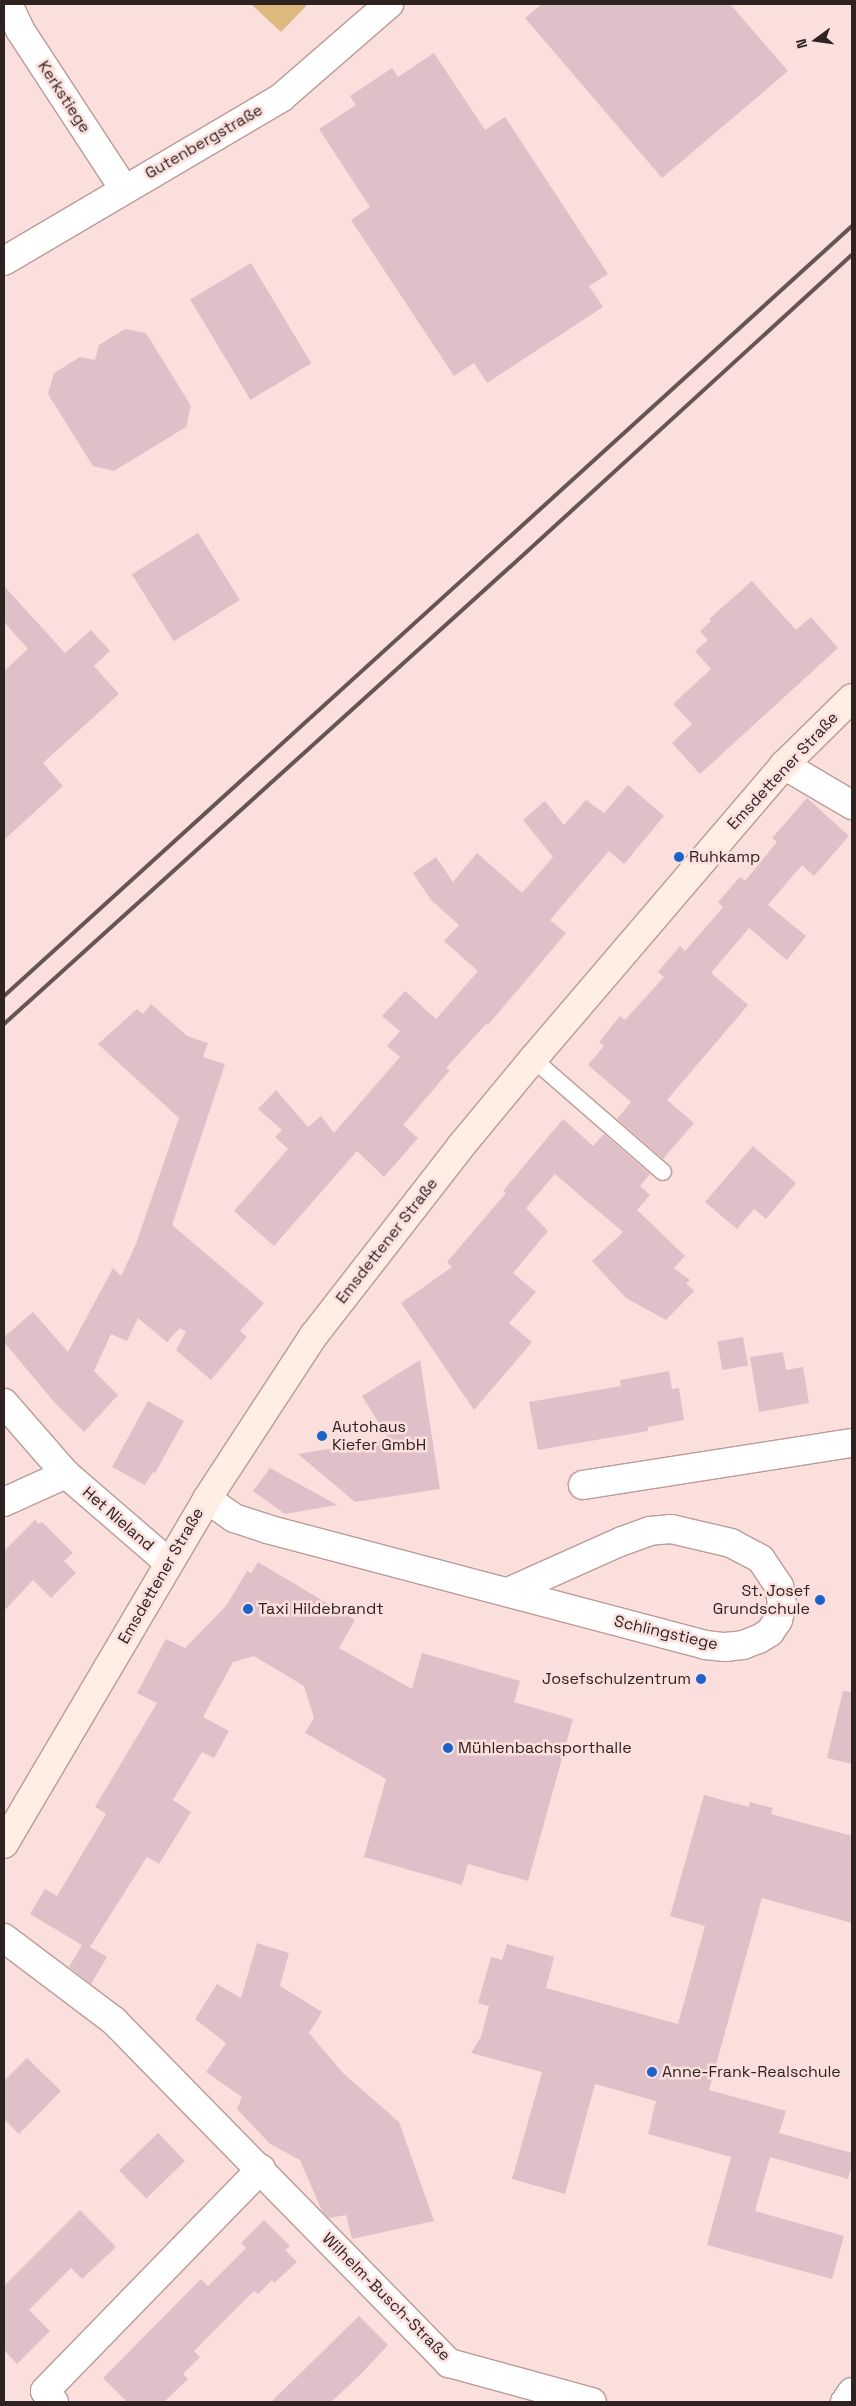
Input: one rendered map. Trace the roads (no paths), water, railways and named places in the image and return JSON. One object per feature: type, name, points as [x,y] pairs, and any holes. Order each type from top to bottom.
[{"type":"street","name":"Kerkstiege","points":[[8,4],[20,30],[124,189]]},
{"type":"street","name":"Gutenbergstraße","points":[[4,261],[282,97],[389,4]]},
{"type":"street","name":"Emsdettener Straße","points":[[4,1844],[207,1499],[314,1335],[461,1146],[533,1059],[784,765],[852,698]]},
{"type":"street","points":[[784,765],[852,804]]},
{"type":"street","name":"Het Nieland","points":[[4,1403],[66,1474],[169,1563]]},
{"type":"street","points":[[583,1485],[852,1443]]},
{"type":"street","points":[[4,1502],[66,1474]]},
{"type":"street","name":"Schlingstiege","points":[[207,1499],[234,1518],[267,1529],[705,1645],[725,1647],[743,1645],[770,1632],[778,1620],[782,1604],[779,1586],[761,1559],[731,1543],[671,1529],[650,1531],[622,1541],[508,1592]]},
{"type":"street","name":"Wilhelm-Busch-Straße","points":[[4,1938],[114,2021],[449,2363],[592,2402]]},
{"type":"street","points":[[54,2402],[45,2391],[261,2169]]},
{"type":"street","points":[[846,2402],[852,2392]]},
{"type":"lane","points":[[533,1059],[663,1172]]},
{"type":"railway","points":[[4,996],[852,226]]},
{"type":"railway","points":[[4,1024],[852,255]]},
{"type":"place","name":"Ruhkamp","points":[[679,857]]},
{"type":"place","name":"Autohaus Kiefer GmbH","points":[[322,1436]]},
{"type":"place","name":"St. Josef Grundschule","points":[[820,1600]]},
{"type":"place","name":"Taxi Hildebrandt","points":[[248,1609]]},
{"type":"place","name":"Josefschulzentrum","points":[[701,1679]]},
{"type":"place","name":"Mühlenbachsporthalle","points":[[448,1748]]},
{"type":"place","name":"Anne-Frank-Realschule","points":[[652,2072]]}]
